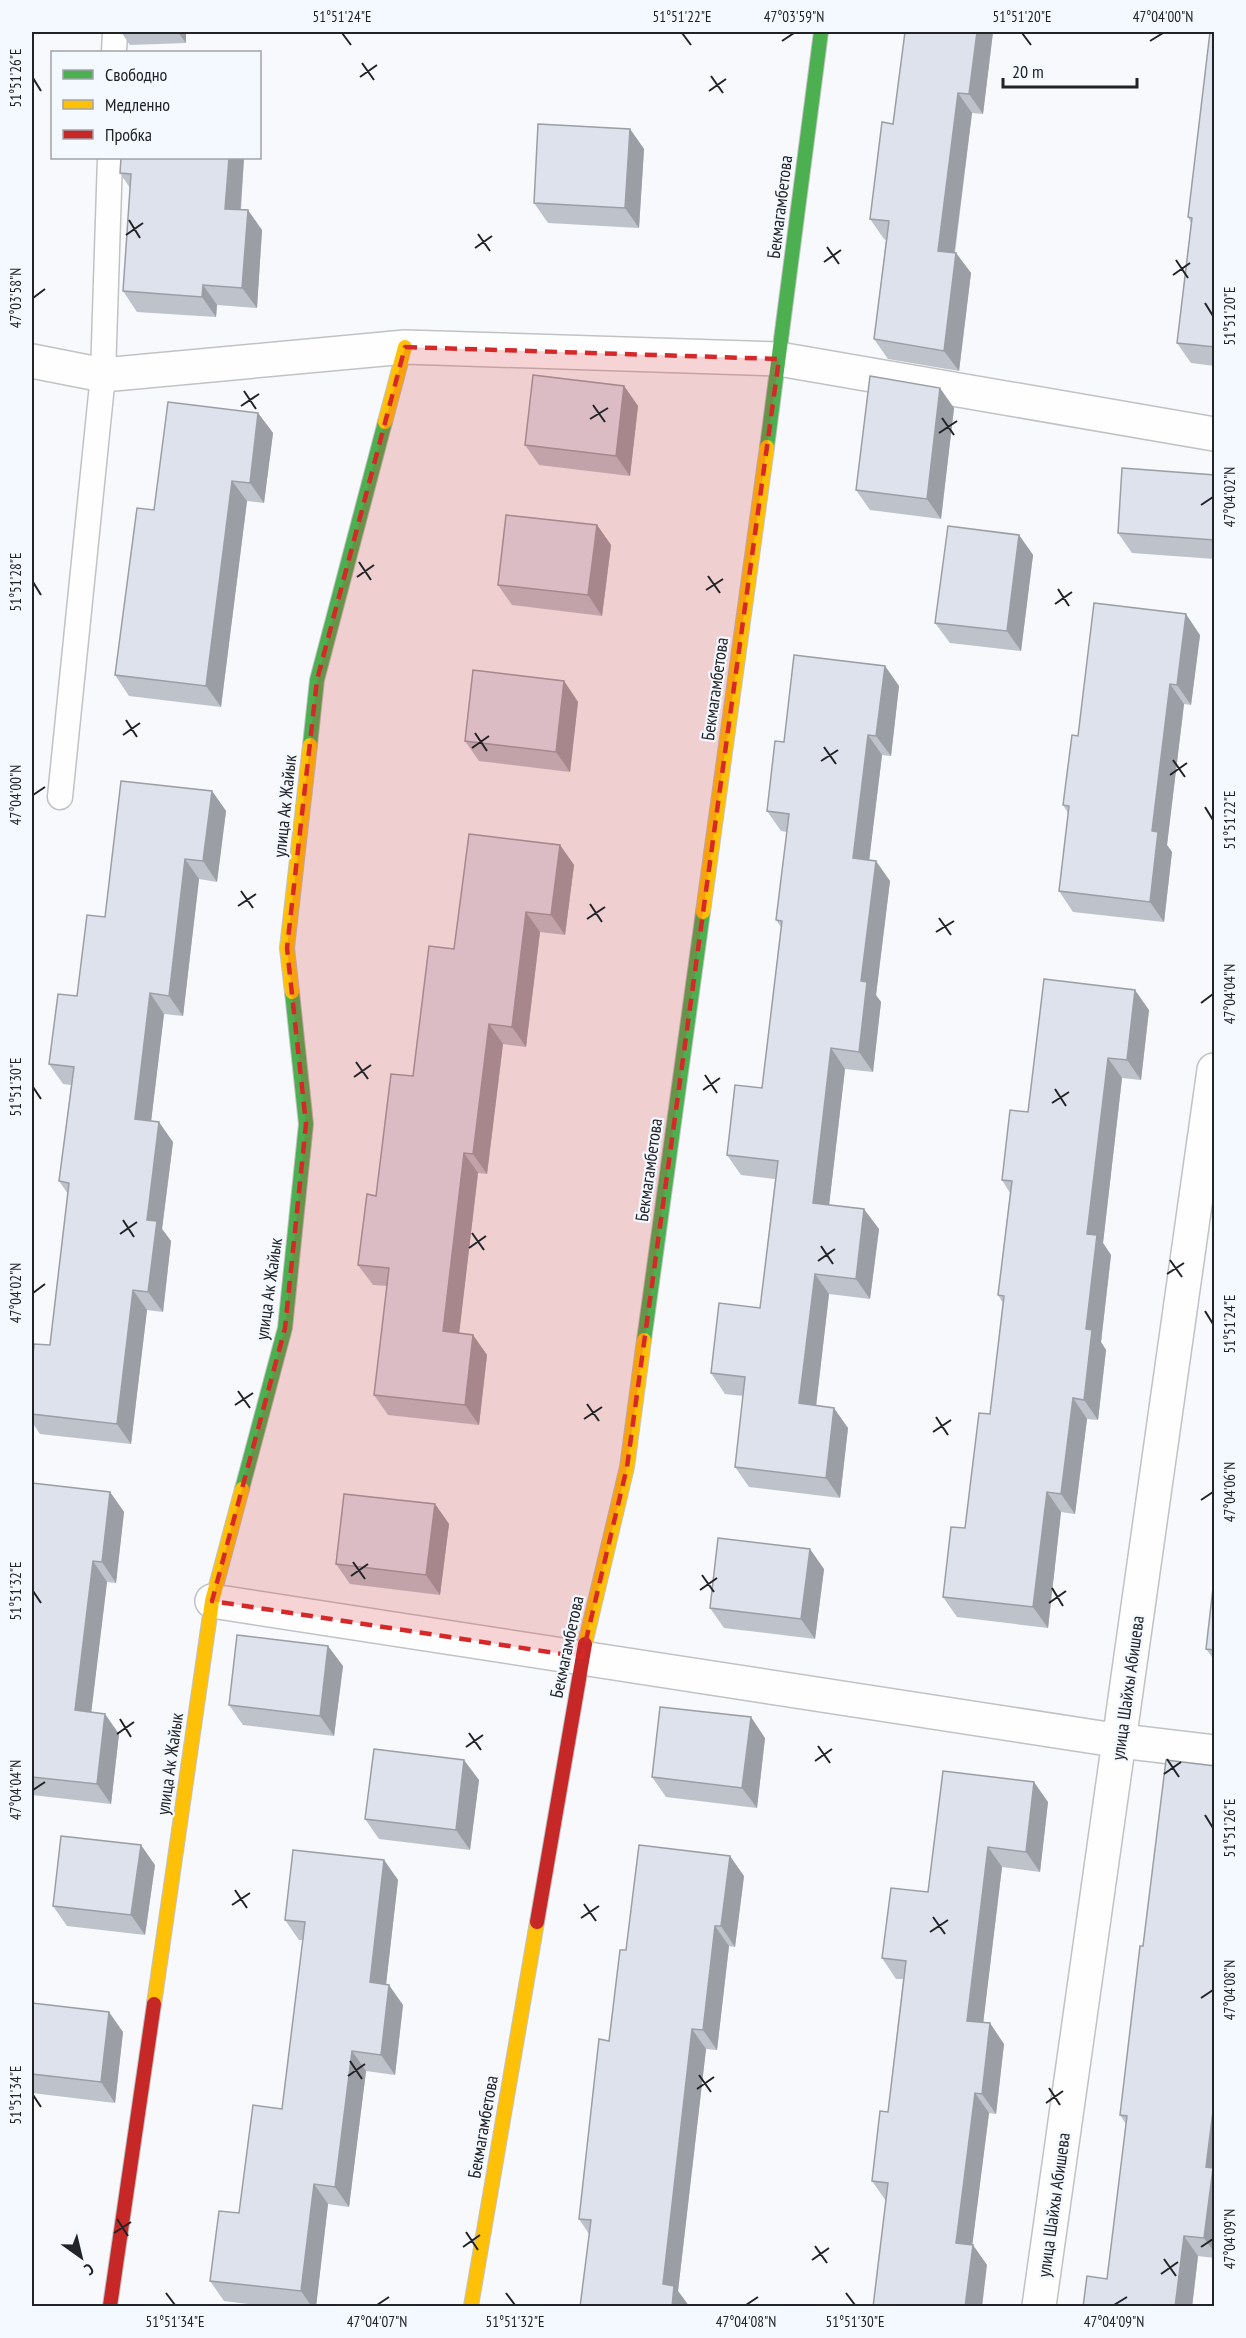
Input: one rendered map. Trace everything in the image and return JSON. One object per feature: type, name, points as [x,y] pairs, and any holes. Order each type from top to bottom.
[{"type":"street","name":"Бекмагамбетова","points":[[471,2307],[582,1657],[627,1467],[779,359],[821,32]]},
{"type":"street","points":[[32,361],[103,375],[405,346],[779,359],[1215,434]]},
{"type":"street","name":"улица Ак Жайык","points":[[110,2307],[212,1601],[285,1328],[306,1124],[287,948],[317,680],[405,346]]},
{"type":"street","name":"улица Шайхы Абишева","points":[[1039,2307],[1215,1070]]},
{"type":"street","points":[[212,1601],[1120,1741],[1215,1752]]},
{"type":"lane","points":[[114,51],[115,32]]},
{"type":"lane","points":[[60,797],[103,375],[110,159]]},
{"type":"highlighted area","points":[[405,347],[779,359],[627,1467],[582,1657],[212,1601],[285,1328],[306,1124],[287,948],[317,680]]},
{"type":"building","points":[[905,32],[977,32],[969,94],[958,93],[938,251],[956,253],[944,351],[874,339],[889,221],[870,219],[882,122],[893,124]]},
{"type":"building","points":[[1210,32],[1215,32],[1215,347],[1177,343],[1192,218],[1188,217]]},
{"type":"building","points":[[538,124],[630,129],[625,208],[534,203]]},
{"type":"building","points":[[121,159],[229,159],[225,209],[248,210],[242,288],[203,285],[202,297],[123,291],[131,174],[120,173]]},
{"type":"building","points":[[533,375],[624,386],[616,456],[525,445]]},
{"type":"building","points":[[870,376],[940,388],[927,499],[856,490]]},
{"type":"building","points":[[168,402],[258,413],[250,483],[232,481],[206,686],[115,675],[137,508],[154,510]]},
{"type":"building","points":[[1122,468],[1215,475],[1215,540],[1118,533]]},
{"type":"building","points":[[506,515],[597,525],[588,595],[498,585]]},
{"type":"building","points":[[948,526],[1019,535],[1007,631],[935,623]]},
{"type":"building","points":[[1094,603],[1186,614],[1177,685],[1170,684],[1152,831],[1158,832],[1150,902],[1059,891],[1069,806],[1063,805],[1072,735],[1078,736]]},
{"type":"building","points":[[794,655],[885,666],[876,736],[868,735],[853,858],[876,861],[861,981],[867,982],[859,1052],[831,1048],[813,1203],[864,1209],[856,1279],[815,1274],[799,1403],[834,1408],[826,1478],[735,1467],[745,1377],[711,1373],[719,1303],[760,1308],[778,1161],[727,1155],[735,1085],[762,1088],[782,921],[776,920],[789,814],[767,811],[775,741],[784,742]]},
{"type":"building","points":[[473,670],[564,681],[556,752],[465,741]]},
{"type":"building","points":[[121,781],[212,791],[203,861],[185,859],[169,996],[150,993],[135,1119],[159,1122],[147,1220],[157,1221],[148,1292],[133,1290],[117,1424],[32,1414],[32,1366],[34,1344],[50,1345],[69,1183],[59,1181],[74,1067],[49,1064],[58,994],[77,996],[87,915],[105,917]]},
{"type":"building","points":[[469,834],[560,845],[551,915],[526,912],[512,1027],[489,1024],[473,1154],[464,1153],[443,1331],[473,1335],[465,1405],[374,1395],[389,1268],[358,1265],[367,1194],[376,1196],[391,1074],[413,1076],[429,946],[454,949]]},
{"type":"building","points":[[1044,979],[1135,990],[1127,1060],[1108,1058],[1087,1234],[1097,1235],[1086,1329],[1092,1330],[1084,1400],[1073,1398],[1061,1494],[1047,1492],[1033,1607],[943,1597],[951,1527],[965,1528],[979,1413],[990,1414],[1004,1296],[998,1295],[1012,1181],[1002,1180],[1010,1110],[1028,1112]]},
{"type":"building","points":[[32,1483],[110,1492],[102,1562],[93,1561],[75,1710],[105,1714],[97,1784],[32,1777]]},
{"type":"building","points":[[344,1494],[435,1504],[426,1575],[336,1564]]},
{"type":"building","points":[[718,1538],[810,1549],[801,1619],[710,1608]]},
{"type":"building","points":[[1215,1579],[1215,1650],[1206,1649]]},
{"type":"building","points":[[237,1635],[328,1646],[320,1716],[229,1705]]},
{"type":"building","points":[[660,1707],[751,1717],[742,1788],[652,1777]]},
{"type":"building","points":[[374,1749],[464,1760],[456,1830],[365,1819]]},
{"type":"building","points":[[1166,1760],[1215,1766],[1215,2095],[1206,2167],[1213,2168],[1204,2238],[1184,2236],[1175,2307],[1083,2307],[1087,2276],[1107,2279],[1127,2116],[1120,2115],[1140,1946],[1143,1946]]},
{"type":"building","points":[[943,1771],[1034,1782],[1026,1852],[988,1847],[967,2021],[990,2023],[982,2094],[975,2093],[956,2243],[973,2245],[965,2307],[873,2307],[888,2183],[872,2181],[880,2111],[888,2112],[906,1961],[882,1958],[891,1888],[928,1892]]},
{"type":"building","points":[[61,1836],[141,1845],[131,1915],[53,1906]]},
{"type":"building","points":[[639,1845],[730,1856],[721,1926],[715,1926],[703,2030],[692,2029],[663,2284],[674,2286],[672,2307],[580,2307],[591,2220],[579,2219],[599,2039],[609,2041],[620,1950],[626,1950]]},
{"type":"building","points":[[293,1850],[384,1860],[370,1982],[389,1985],[381,2055],[352,2051],[335,2187],[314,2184],[301,2291],[210,2281],[219,2211],[239,2213],[253,2105],[282,2109],[305,1922],[285,1920]]},
{"type":"building","points":[[32,2003],[109,2012],[101,2082],[32,2074]]},
{"type":"traffic: fast","points":[[767,447],[821,32]]},
{"type":"traffic: fast","points":[[310,745],[317,680],[385,422]]},
{"type":"traffic: fast","points":[[644,1340],[703,912]]},
{"type":"traffic: fast","points":[[242,1489],[285,1328],[306,1124],[292,992]]},
{"type":"traffic: slow","points":[[385,422],[405,347]]},
{"type":"traffic: slow","points":[[703,912],[767,447]]},
{"type":"traffic: slow","points":[[292,992],[287,948],[310,745]]},
{"type":"traffic: slow","points":[[585,1644],[627,1467],[644,1340]]},
{"type":"traffic: slow","points":[[154,2004],[212,1601],[242,1489]]},
{"type":"traffic: slow","points":[[471,2306],[537,1922]]},
{"type":"traffic: jam","points":[[537,1922],[585,1644]]},
{"type":"traffic: jam","points":[[110,2306],[154,2004]]}]
